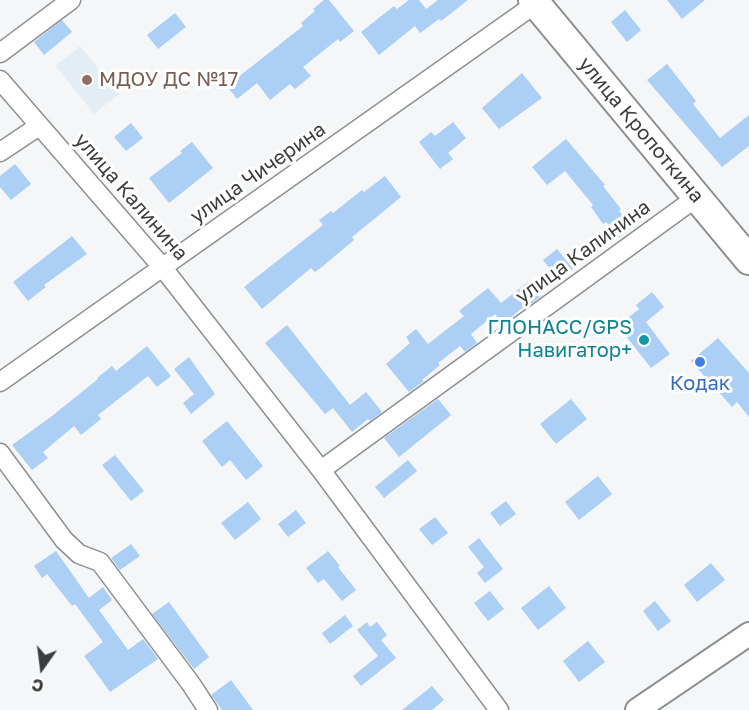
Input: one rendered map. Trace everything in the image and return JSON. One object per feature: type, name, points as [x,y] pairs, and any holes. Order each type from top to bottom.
[{"type":"main road","name":"улица Кропоткина","points":[[537,1],[749,260]]},
{"type":"street","points":[[0,53],[71,0]]},
{"type":"street","name":"улица Чичерина","points":[[0,382],[537,1]]},
{"type":"street","name":"улица Калинина","points":[[0,81],[163,268],[321,470],[499,710]]},
{"type":"street","points":[[0,152],[39,126]]},
{"type":"street","name":"улица Калинина","points":[[321,470],[697,197]]},
{"type":"street","points":[[0,453],[64,540],[80,554],[100,562],[208,710]]},
{"type":"street","points":[[637,710],[749,634]]},
{"type":"shaded area","name":"МДОУ ДС №17","points":[[80,46],[119,94],[94,114],[56,66]]},
{"type":"building","points":[[324,0],[329,0],[354,31],[340,42],[338,39],[303,67],[311,76],[295,89],[290,84],[270,100],[257,83],[237,99],[227,86],[303,26],[301,23]]},
{"type":"building","points":[[409,0],[419,0],[426,9],[438,0],[468,0],[441,21],[439,19],[420,33],[415,26],[379,55],[361,32],[394,6],[397,9]]},
{"type":"building","points":[[667,0],[705,0],[682,19]]},
{"type":"building","points":[[625,10],[641,30],[627,42],[611,22]]},
{"type":"building","points":[[175,13],[186,27],[158,49],[147,35]]},
{"type":"building","points":[[62,20],[72,32],[44,55],[34,42]]},
{"type":"building","points":[[667,64],[696,101],[693,104],[720,138],[749,115],[749,146],[722,167],[647,80]]},
{"type":"building","points":[[522,73],[542,98],[499,129],[482,108]]},
{"type":"building","points":[[453,122],[466,138],[448,153],[453,159],[440,169],[419,142],[431,132],[435,136]]},
{"type":"building","points":[[131,123],[143,138],[126,151],[114,137]]},
{"type":"building","points":[[566,139],[605,185],[603,186],[621,209],[619,211],[632,227],[619,238],[606,222],[603,224],[591,207],[593,205],[565,171],[547,185],[532,167]]},
{"type":"building","points":[[192,142],[213,168],[169,203],[149,178],[182,153],[180,151]]},
{"type":"building","points":[[15,164],[31,184],[11,200],[0,187],[0,176]]},
{"type":"building","points":[[385,176],[401,197],[352,237],[354,240],[323,266],[315,272],[311,268],[262,309],[244,287],[323,225],[319,220],[331,211],[333,213],[362,190],[364,192]]},
{"type":"building","points":[[72,236],[87,254],[44,285],[46,287],[28,301],[13,282]]},
{"type":"building","points":[[557,249],[573,269],[559,280],[543,260]]},
{"type":"building","points":[[528,282],[540,297],[503,324],[495,314],[471,334],[477,343],[465,352],[460,346],[438,363],[440,365],[409,392],[386,364],[410,343],[406,337],[416,329],[428,344],[464,316],[459,311],[488,288],[501,303]]},
{"type":"building","name":"ГЛОНАСС/GPS Навигатор+","points":[[652,292],[664,307],[646,322],[670,354],[651,368],[618,326],[639,309],[636,305]]},
{"type":"building","points":[[287,325],[350,405],[366,392],[382,412],[370,421],[368,419],[352,432],[333,408],[325,414],[265,343]]},
{"type":"building","points":[[718,338],[749,373],[749,417],[737,402],[732,407],[691,361]]},
{"type":"building","points":[[147,346],[171,376],[157,387],[148,376],[98,415],[101,419],[81,435],[74,426],[43,452],[48,458],[32,470],[12,445],[52,416],[112,366],[116,371]]},
{"type":"building","points":[[189,357],[215,394],[191,414],[183,403],[194,394],[174,369]]},
{"type":"building","points":[[438,399],[451,415],[399,457],[384,438]]},
{"type":"building","points":[[571,399],[587,419],[556,444],[540,424]]},
{"type":"building","points":[[227,421],[263,466],[246,480],[230,460],[222,467],[202,441]]},
{"type":"building","points":[[115,455],[144,491],[131,501],[102,465]]},
{"type":"building","points":[[408,460],[417,471],[384,498],[375,487]]},
{"type":"building","points":[[598,476],[612,494],[579,520],[565,502]]},
{"type":"building","points":[[506,501],[516,514],[500,526],[490,513]]},
{"type":"building","points":[[248,502],[261,519],[235,540],[221,523]]},
{"type":"building","points":[[296,510],[306,523],[288,537],[278,524]]},
{"type":"building","points":[[435,517],[448,533],[432,545],[419,529]]},
{"type":"building","points":[[479,538],[503,569],[485,583],[477,573],[484,567],[468,547]]},
{"type":"building","points":[[131,544],[140,556],[120,570],[111,558]]},
{"type":"building","points":[[56,551],[89,598],[103,587],[112,600],[99,610],[128,650],[143,639],[158,659],[110,692],[84,656],[103,642],[75,604],[72,606],[47,574],[42,578],[34,566]]},
{"type":"building","points":[[328,551],[356,590],[342,601],[324,579],[318,583],[306,568]]},
{"type":"building","points":[[711,563],[725,580],[697,602],[684,585]]},
{"type":"building","points":[[549,586],[566,608],[538,630],[521,608]]},
{"type":"building","points":[[490,591],[504,609],[488,621],[474,603]]},
{"type":"building","points":[[655,601],[671,621],[658,631],[643,611]]},
{"type":"building","points":[[169,602],[209,657],[194,669],[152,614]]},
{"type":"building","points":[[345,615],[353,626],[330,644],[322,633]]},
{"type":"building","points":[[367,622],[370,627],[377,622],[387,635],[381,640],[396,658],[361,686],[353,676],[378,656],[357,630]]},
{"type":"building","points":[[588,641],[605,662],[579,682],[563,661]]},
{"type":"building","points":[[231,680],[253,710],[222,710],[211,695]]},
{"type":"building","points":[[432,686],[444,700],[432,710],[402,710]]},
{"type":"place","name":"МДОУ ДС №17","points":[[87,80]]},
{"type":"place","name":"ГЛОНАСС/GPS Навигатор+","points":[[644,340]]},
{"type":"place","name":"Кодак","points":[[700,362]]}]
